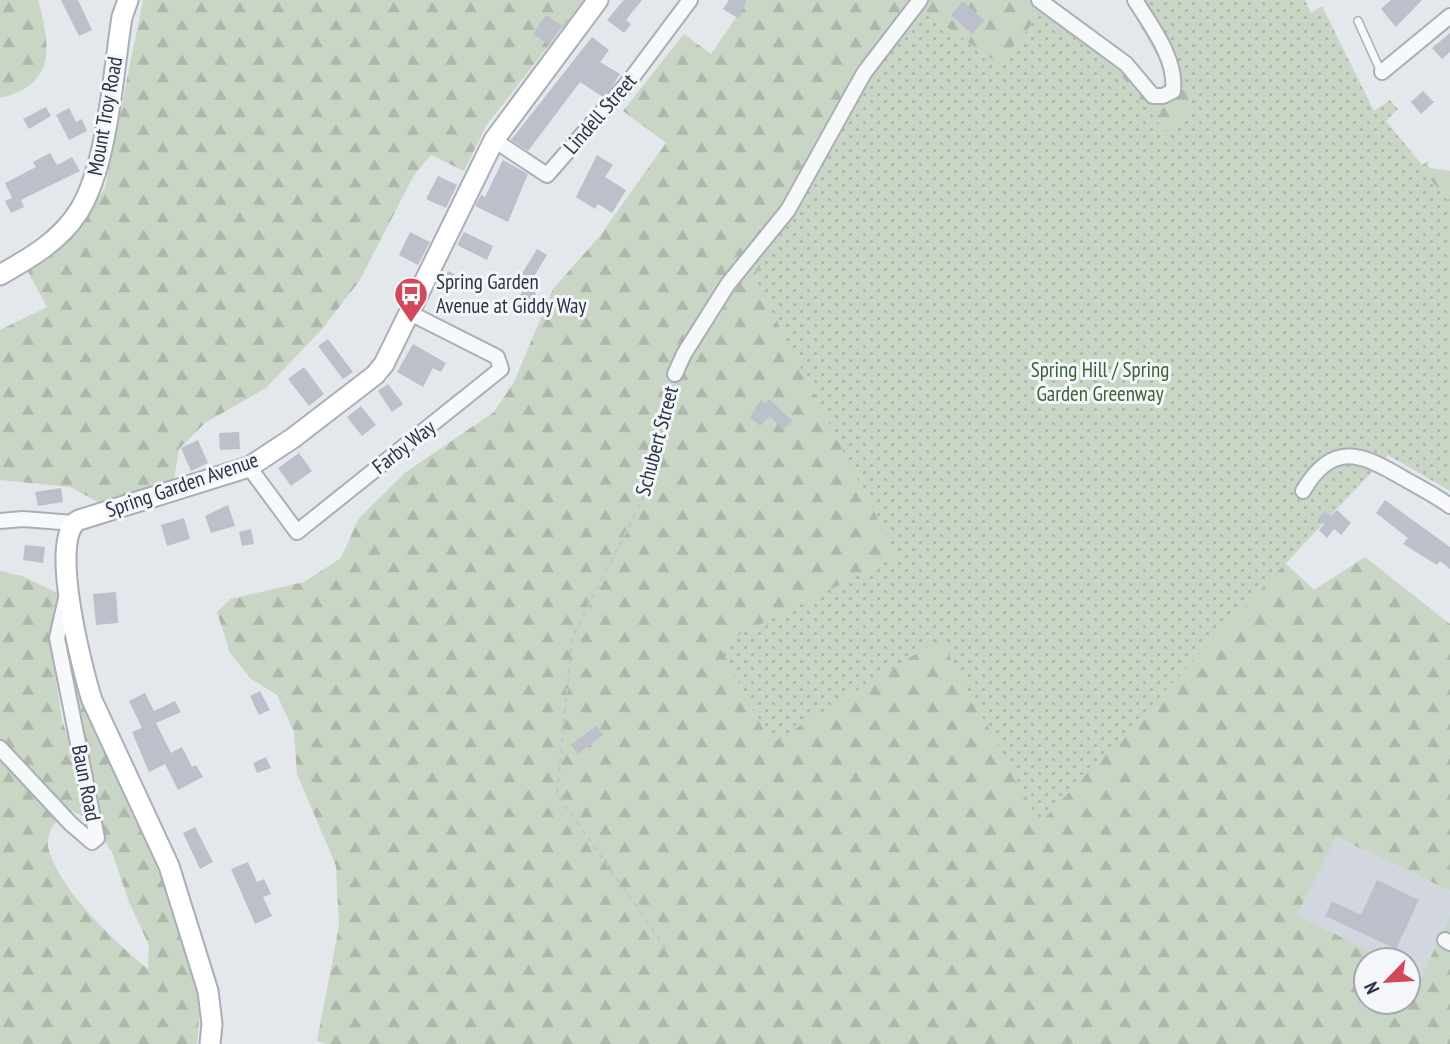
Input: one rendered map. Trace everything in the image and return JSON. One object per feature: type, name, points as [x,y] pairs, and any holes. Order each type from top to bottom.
[{"type":"street","name":"Mount Troy Road","points":[[0,275],[47,246],[78,212],[94,182],[122,17],[128,0]]},
{"type":"street","name":"Spring Garden Avenue","points":[[74,523],[249,467],[293,438],[375,374],[384,364],[494,140],[598,0]]},
{"type":"street","name":"Lindell Street","points":[[494,140],[547,175],[631,79],[690,0]]},
{"type":"street","name":"Schubert Street","points":[[675,374],[684,354],[728,284],[788,210],[864,73],[920,0]]},
{"type":"street","points":[[1039,0],[1126,64],[1153,96],[1163,96],[1173,91],[1174,80],[1164,49],[1135,0]]},
{"type":"street","points":[[1382,72],[1450,16]]},
{"type":"street","name":"Farby Way","points":[[249,467],[297,532],[500,369],[497,357],[408,312]]},
{"type":"street","points":[[1303,491],[1315,473],[1327,463],[1345,455],[1358,455],[1377,462],[1450,506]]},
{"type":"street","points":[[0,521],[23,519],[74,523],[69,532],[68,592],[83,674],[92,700],[169,866],[208,991],[212,1024],[209,1044]]},
{"type":"street","name":"Baun Road","points":[[0,748],[71,824],[92,842],[97,838],[57,638],[68,592]]},
{"type":"lane","points":[[1358,21],[1382,72]]},
{"type":"path","name":"Schubert Street","points":[[666,948],[557,794],[572,638],[647,490],[675,374]]},
{"type":"shaded area","points":[[1335,837],[1450,891],[1450,917],[1422,975],[1422,946],[1359,946],[1297,915]]},
{"type":"green space","points":[[0,0],[38,0],[46,48],[45,62],[40,74],[31,84],[0,98]]},
{"type":"green space","points":[[143,0],[584,0],[486,126],[464,171],[431,155],[414,175],[360,280],[323,328],[266,388],[205,423],[179,449],[174,480],[100,503],[70,487],[0,480],[0,330],[47,307],[27,270],[59,249],[105,188]]},
{"type":"green space","points":[[748,0],[1047,0],[1153,91],[1162,92],[1168,84],[1163,67],[1126,0],[1302,0],[1394,162],[1450,171],[1450,432],[1392,441],[1258,537],[1314,590],[1365,557],[1450,624],[1450,891],[1336,837],[1297,915],[1359,946],[1352,946],[1352,1016],[1422,1016],[1422,975],[1450,917],[1450,1044],[327,1044],[317,1041],[339,926],[336,866],[297,774],[294,732],[277,695],[251,679],[230,653],[217,612],[230,599],[304,582],[341,558],[359,518],[406,472],[494,412],[514,382],[553,289],[599,237],[666,143],[623,111],[684,34],[711,54]]},
{"type":"green space","name":"Spring Hill / Spring Garden Greenway","points":[[1140,0],[1305,0],[1311,13],[1322,6],[1374,111],[1390,100],[1398,109],[1386,121],[1422,165],[1428,161],[1431,180],[1450,202],[1450,491],[1388,455],[1040,823],[940,639],[771,744],[719,645],[897,556],[754,277],[846,117],[920,8],[999,64],[1045,8],[1098,46],[1165,131],[1194,107]]},
{"type":"green space","points":[[0,571],[22,576],[62,595],[54,609],[50,640],[62,721],[74,752],[87,818],[72,811],[52,826],[48,847],[54,863],[90,914],[148,969],[149,945],[129,902],[112,852],[103,839],[63,635],[66,616],[163,868],[201,998],[197,1044],[0,1044]]},
{"type":"building","points":[[61,0],[78,0],[92,30],[79,36]]},
{"type":"building","points":[[624,0],[642,0],[626,20],[631,24],[624,33],[607,20]]},
{"type":"building","points":[[729,0],[747,0],[739,19],[723,9]]},
{"type":"building","points":[[1391,0],[1422,0],[1396,27],[1381,9]]},
{"type":"building","points":[[963,1],[984,21],[972,34],[951,15]]},
{"type":"building","points":[[546,15],[562,26],[549,45],[533,34]]},
{"type":"building","points":[[1450,33],[1450,52],[1442,59],[1432,48]]},
{"type":"building","points":[[592,37],[609,50],[600,62],[620,74],[613,85],[603,97],[580,82],[528,151],[511,140]]},
{"type":"building","points":[[1423,91],[1434,102],[1421,114],[1411,102]]},
{"type":"building","points":[[46,107],[51,116],[29,129],[23,119]]},
{"type":"building","points":[[69,108],[76,122],[82,119],[87,131],[69,140],[56,115]]},
{"type":"building","points":[[50,153],[57,165],[72,157],[80,171],[21,200],[24,207],[11,213],[5,201],[12,198],[5,183],[36,167],[33,162]]},
{"type":"building","points":[[597,155],[613,165],[605,177],[626,190],[612,213],[598,204],[595,209],[576,197]]},
{"type":"building","points":[[503,160],[528,174],[508,222],[475,206],[481,195],[485,197]]},
{"type":"building","points":[[438,176],[457,185],[446,208],[426,199]]},
{"type":"building","points":[[410,232],[430,242],[418,265],[399,255]]},
{"type":"building","points":[[464,232],[493,246],[487,260],[457,245]]},
{"type":"building","points":[[537,249],[547,255],[530,283],[520,277]]},
{"type":"building","points":[[448,271],[470,282],[464,293],[443,282]]},
{"type":"building","points":[[524,287],[536,293],[524,316],[513,310]]},
{"type":"building","points":[[328,339],[353,372],[343,379],[318,346]]},
{"type":"building","points":[[413,344],[446,363],[441,372],[433,368],[423,387],[397,372]]},
{"type":"building","points":[[304,367],[324,394],[309,406],[288,379]]},
{"type":"building","points":[[388,384],[403,404],[392,412],[378,391]]},
{"type":"building","points":[[769,399],[792,421],[783,430],[770,416],[760,426],[750,417],[761,400],[765,404]]},
{"type":"building","points":[[361,406],[376,425],[362,436],[347,417]]},
{"type":"building","points":[[239,432],[240,449],[220,450],[219,433]]},
{"type":"building","points":[[198,440],[208,463],[191,471],[181,448]]},
{"type":"building","points":[[299,453],[312,471],[291,486],[278,468]]},
{"type":"building","points":[[61,488],[63,502],[38,506],[35,492]]},
{"type":"building","points":[[1385,500],[1450,547],[1450,569],[1440,561],[1437,565],[1403,544],[1408,538],[1376,513]]},
{"type":"building","points":[[228,505],[235,526],[211,533],[205,516]]},
{"type":"building","points":[[1337,510],[1351,523],[1341,535],[1334,529],[1327,538],[1319,530],[1324,524],[1318,520],[1324,511],[1331,516]]},
{"type":"building","points":[[184,518],[190,539],[167,546],[161,525]]},
{"type":"building","points":[[251,529],[254,544],[242,546],[239,532]]},
{"type":"building","points":[[25,545],[45,547],[43,563],[23,560]]},
{"type":"building","points":[[116,592],[118,623],[96,625],[93,594]]},
{"type":"building","points":[[260,691],[270,710],[259,715],[250,696]]},
{"type":"building","points":[[145,693],[154,711],[175,701],[181,712],[156,723],[171,753],[182,747],[192,767],[196,765],[203,777],[178,790],[165,764],[149,772],[132,732],[142,728],[129,701]]},
{"type":"building","points":[[596,726],[603,735],[578,754],[571,745]]},
{"type":"building","points":[[266,757],[271,768],[257,773],[253,763]]},
{"type":"building","points":[[195,827],[213,862],[200,869],[183,833]]},
{"type":"building","points":[[248,862],[257,882],[264,879],[271,894],[263,897],[272,916],[255,924],[231,869]]},
{"type":"building","points":[[1377,880],[1419,900],[1397,946],[1390,946],[1325,916],[1332,901],[1361,915]]},
{"type":"place","name":"Spring Garden Avenue at Giddy Way","points":[[411,324]]}]
